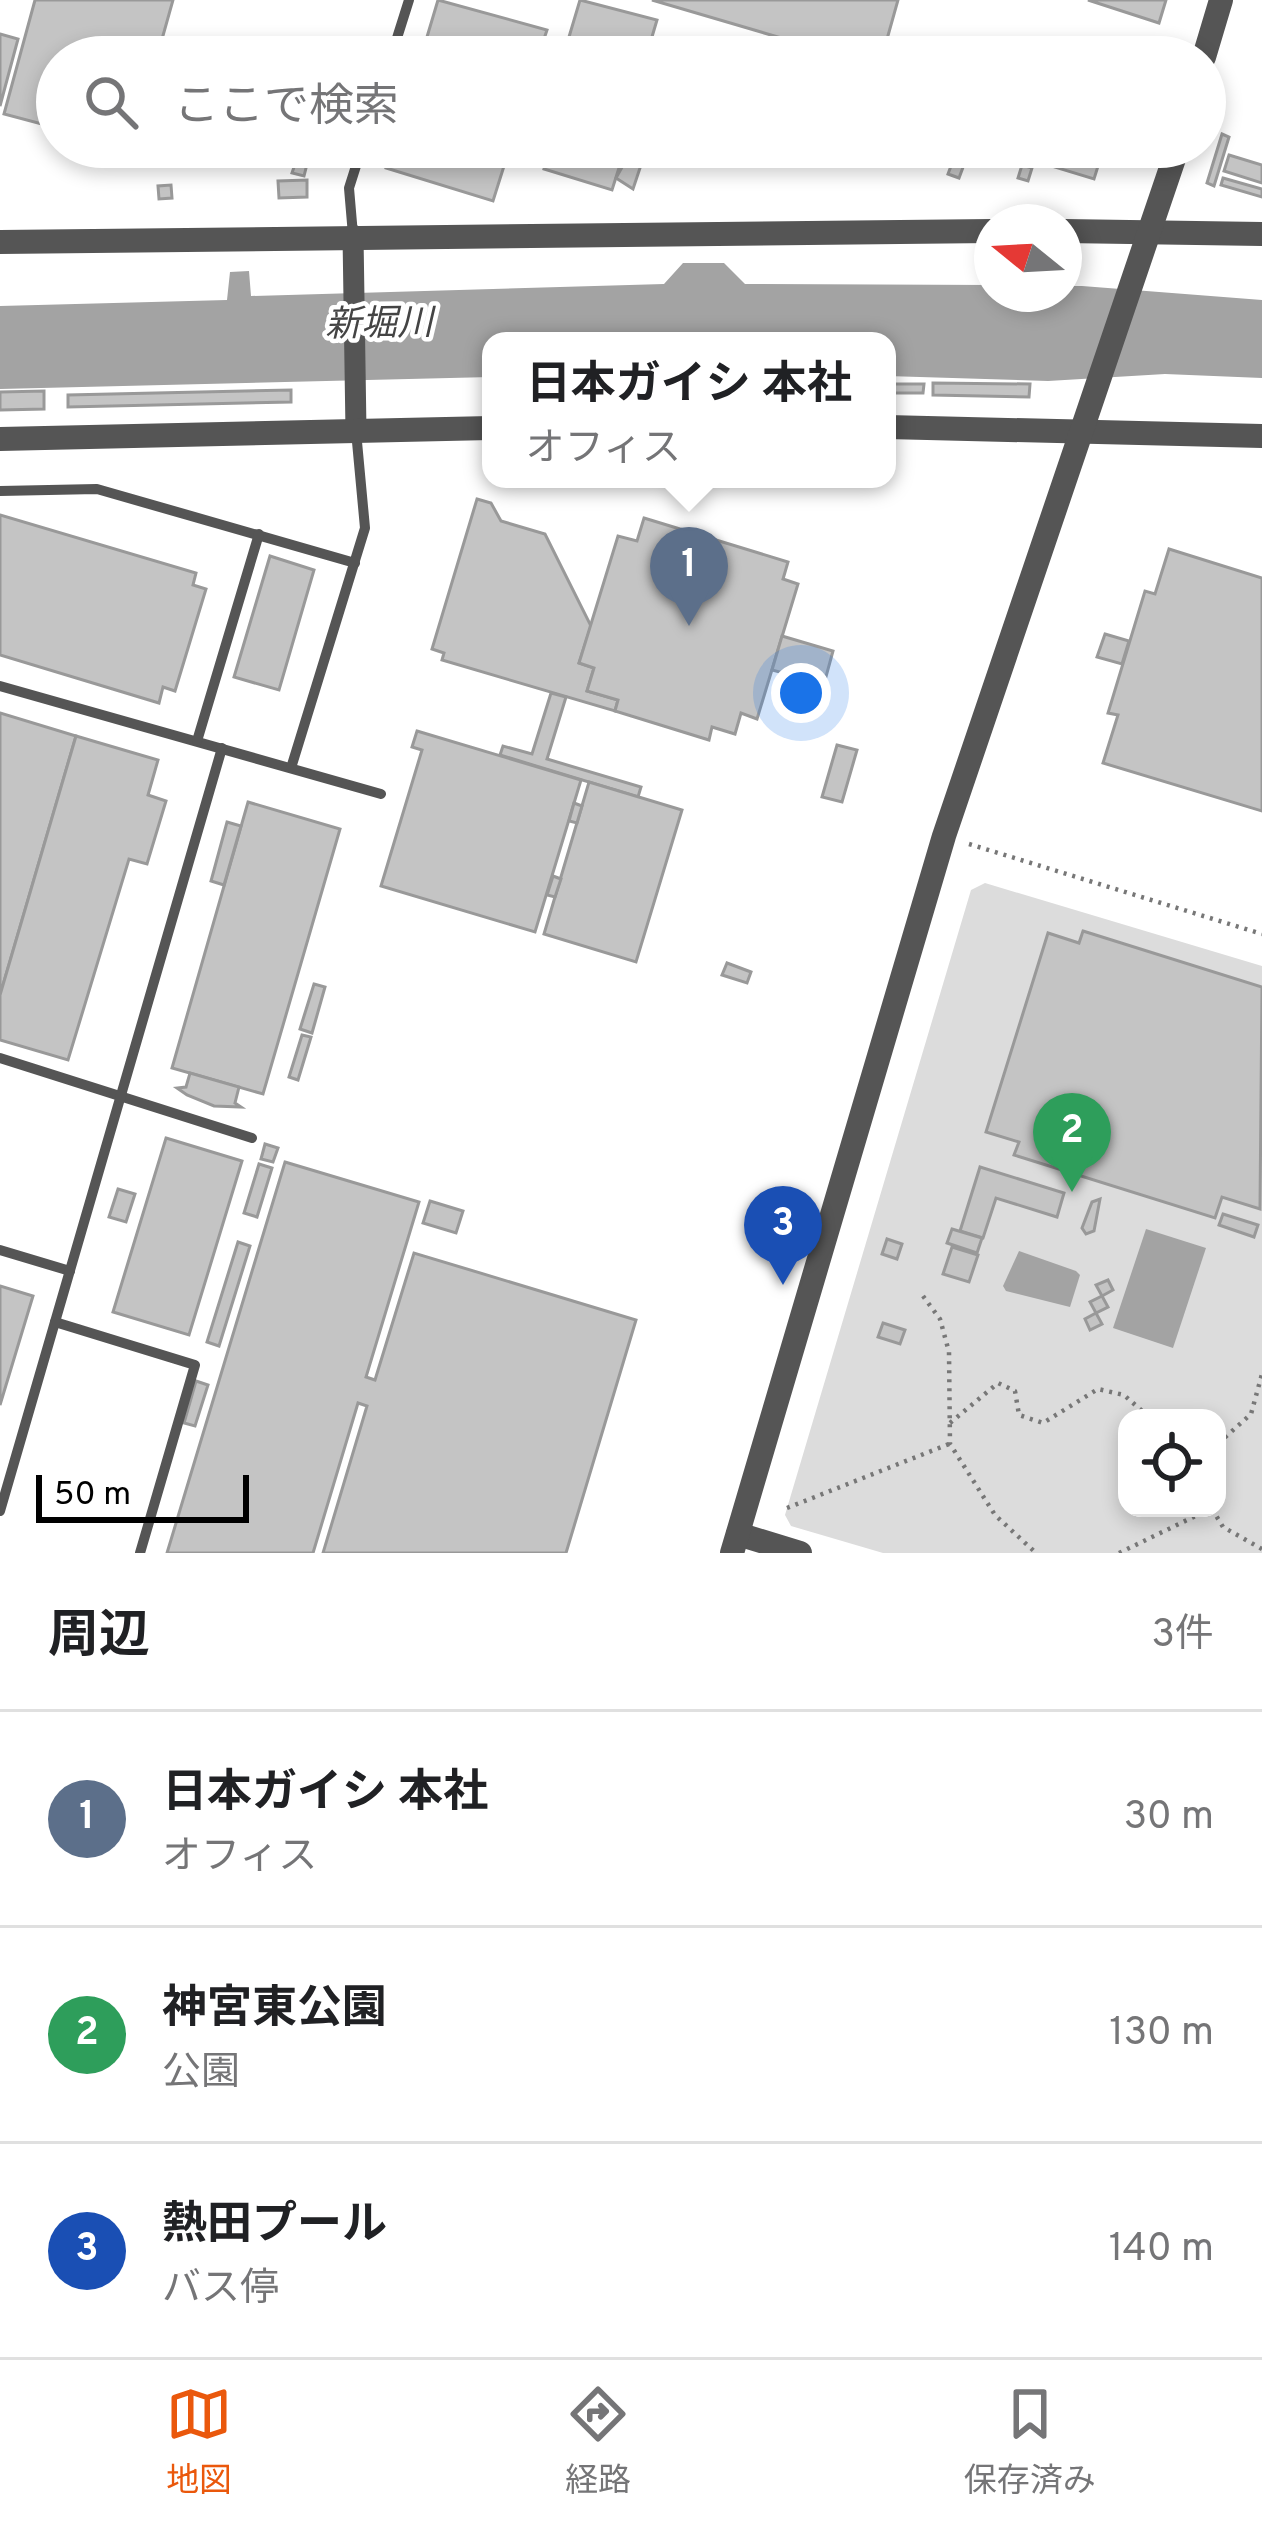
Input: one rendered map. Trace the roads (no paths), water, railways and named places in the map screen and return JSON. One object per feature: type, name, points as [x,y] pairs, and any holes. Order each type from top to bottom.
[{"type":"street","points":[[1210,36],[1221,0]]},
{"type":"street","points":[[800,1553],[735,1544],[944,836],[1172,168]]},
{"type":"street","points":[[0,242],[974,231]]},
{"type":"street","points":[[1082,231],[1262,234]]},
{"type":"street","points":[[353,235],[356,430]]},
{"type":"street","points":[[896,427],[1262,436]]},
{"type":"street","points":[[0,439],[482,428]]},
{"type":"lane","points":[[398,36],[409,0]]},
{"type":"lane","points":[[353,235],[349,188],[355,168]]},
{"type":"lane","points":[[291,768],[365,528],[356,430]]},
{"type":"lane","points":[[0,491],[97,489],[355,563]]},
{"type":"lane","points":[[197,741],[260,534]]},
{"type":"lane","points":[[0,686],[381,794]]},
{"type":"lane","points":[[0,1511],[222,748]]},
{"type":"lane","points":[[0,1058],[252,1138]]},
{"type":"lane","points":[[0,1250],[70,1271]]},
{"type":"lane","points":[[55,1322],[195,1365],[140,1553]]},
{"type":"water","name":"新堀川","points":[[683,263],[724,263],[745,284],[974,285],[974,312],[1082,312],[1082,286],[1262,300],[1262,378],[1165,374],[1048,381],[896,376],[896,332],[482,332],[482,377],[0,389],[0,306],[227,300],[230,272],[249,271],[251,296],[664,284]]},
{"type":"water","points":[[1146,1229],[1206,1248],[1173,1348],[1113,1328]]},
{"type":"water","points":[[1019,1251],[1080,1275],[1070,1307],[1006,1291],[1003,1286]]},
{"type":"place","name":"日本ガイシ 本社","points":[[689,626]]},
{"type":"place","name":"神宮東公園","points":[[1072,1192]]},
{"type":"place","name":"熱田プール","points":[[783,1285]]}]
